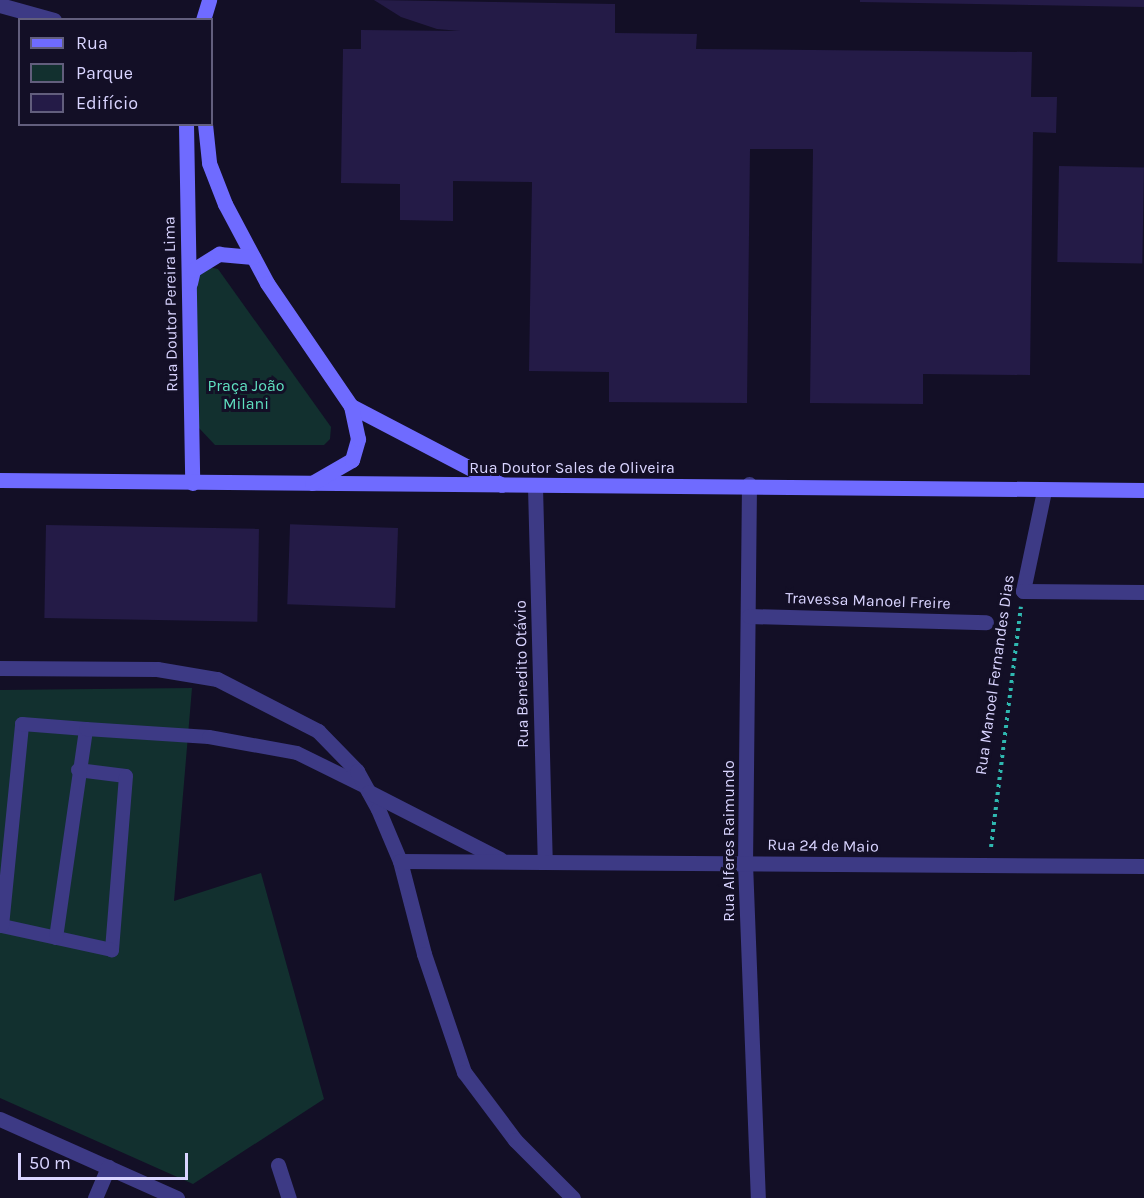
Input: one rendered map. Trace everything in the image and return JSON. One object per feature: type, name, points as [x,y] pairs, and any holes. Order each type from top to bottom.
[{"type":"main road","points":[[204,18],[209,0]]},
{"type":"main road","name":"Rua Doutor Pereira Lima","points":[[186,126],[192,483]]},
{"type":"main road","points":[[205,126],[209,164],[225,204],[253,257],[351,406],[358,439],[352,460],[309,484]]},
{"type":"main road","points":[[189,290],[194,270],[219,254],[253,257]]},
{"type":"main road","points":[[351,406],[505,487]]},
{"type":"main road","name":"Rua Doutor Sales de Oliveira","points":[[0,480],[505,487],[749,484],[1144,490]]},
{"type":"street","points":[[0,5],[47,18]]},
{"type":"street","name":"Rua Alferes Raimundo","points":[[749,484],[745,863],[758,1198]]},
{"type":"street","name":"Rua Benedito Otávio","points":[[535,487],[545,860]]},
{"type":"street","name":"Rua Manoel Fernandes Dias","points":[[1023,591],[1044,490]]},
{"type":"street","points":[[1023,591],[1144,592]]},
{"type":"street","name":"Travessa Manoel Freire","points":[[749,616],[986,622]]},
{"type":"street","points":[[0,668],[157,669],[216,679],[318,731],[357,771],[400,861],[424,954],[464,1072],[515,1140],[573,1198]]},
{"type":"street","name":"Rua 24 de Maio","points":[[366,789],[502,860]]},
{"type":"street","name":"Rua 24 de Maio","points":[[400,861],[545,860],[1144,866]]},
{"type":"street","points":[[0,1119],[177,1198]]},
{"type":"street","points":[[278,1165],[289,1198]]},
{"type":"street","points":[[95,1198],[108,1167]]},
{"type":"lane","points":[[78,770],[126,776],[112,950],[2,926],[22,724],[209,737],[297,753],[366,789]]},
{"type":"lane","points":[[56,938],[78,770],[86,729]]},
{"type":"path","name":"Rua Manoel Fernandes Dias","points":[[989,866],[1023,591]]},
{"type":"green space","name":"Praça João Milani","points":[[208,267],[218,269],[331,427],[330,439],[324,445],[215,445],[199,428],[195,280]]},
{"type":"green space","points":[[192,688],[174,901],[261,873],[324,1099],[193,1184],[0,1098],[0,690]]},
{"type":"building","points":[[374,0],[615,4],[615,33],[697,34],[696,49],[1032,52],[1031,97],[1057,97],[1056,133],[1033,132],[1030,375],[923,374],[923,404],[810,403],[813,149],[750,149],[747,403],[609,402],[609,372],[529,371],[532,182],[453,181],[453,221],[400,220],[400,184],[341,183],[343,49],[361,49],[361,30],[460,31],[437,29],[401,17]]},
{"type":"building","points":[[860,0],[1144,0],[1144,7],[860,2]]},
{"type":"building","points":[[1059,166],[1144,167],[1142,263],[1057,262]]},
{"type":"building","points":[[290,524],[398,528],[395,608],[287,604]]},
{"type":"building","points":[[46,525],[259,529],[257,622],[44,618]]}]
